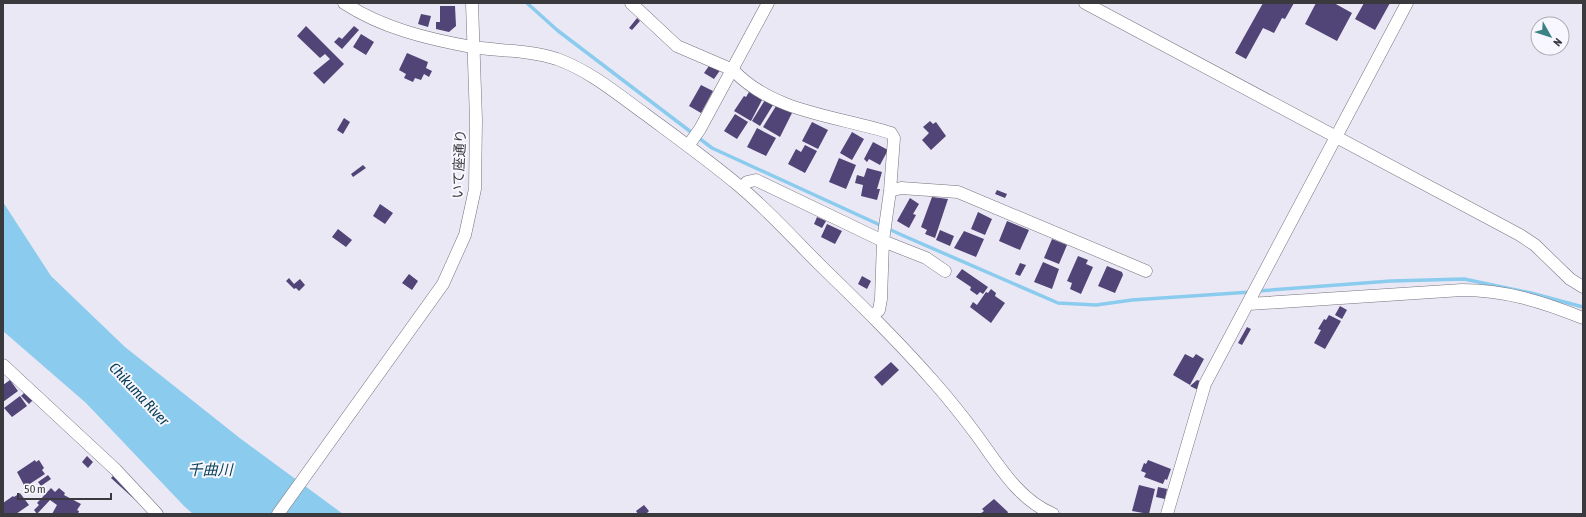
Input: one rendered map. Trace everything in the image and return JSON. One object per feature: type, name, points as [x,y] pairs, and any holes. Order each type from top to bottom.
[{"type":"street","points":[[344,3],[364,16],[388,26],[473,47],[554,58],[578,68],[609,86],[690,143],[742,188],[872,316],[907,352],[956,408],[1014,485],[1034,504],[1053,514]]},
{"type":"street","name":"いて座通り","points":[[278,514],[443,284],[465,235],[475,188],[476,120],[472,3]]},
{"type":"street","points":[[631,3],[677,46],[733,70],[751,85],[788,106],[891,133],[894,138],[895,148],[884,232],[881,299],[879,310],[872,316]]},
{"type":"street","points":[[690,143],[700,129],[733,70],[768,3]]},
{"type":"street","points":[[1085,3],[1520,235],[1535,245],[1570,280],[1583,287]]},
{"type":"street","points":[[1167,514],[1205,384],[1408,3]]},
{"type":"street","points":[[742,188],[746,182],[756,180],[884,232],[945,271]]},
{"type":"street","points":[[890,191],[901,188],[958,192],[1146,271]]},
{"type":"street","points":[[1250,301],[1481,290],[1509,294],[1539,301],[1583,318]]},
{"type":"street","points":[[3,365],[116,470],[157,514]]},
{"type":"water","name":"千曲川","points":[[3,202],[51,276],[125,347],[241,439],[343,514],[193,514],[184,506],[86,403],[3,331]]},
{"type":"building","points":[[1263,3],[1294,3],[1285,19],[1282,18],[1274,33],[1263,28],[1246,59],[1235,53]]},
{"type":"building","points":[[1316,3],[1334,3],[1352,13],[1337,41],[1305,24]]},
{"type":"building","points":[[1364,3],[1390,3],[1375,30],[1355,19]]},
{"type":"building","points":[[440,6],[455,6],[456,26],[449,32],[436,29],[436,22],[440,22]]},
{"type":"building","points":[[421,14],[431,16],[428,27],[418,24]]},
{"type":"building","points":[[637,18],[640,21],[632,30],[629,28]]},
{"type":"building","points":[[306,26],[344,64],[324,84],[313,73],[330,59],[325,54],[320,58],[297,36]]},
{"type":"building","points":[[354,26],[359,30],[342,49],[334,42],[339,37],[342,39]]},
{"type":"building","points":[[361,34],[374,42],[366,55],[353,47]]},
{"type":"building","points":[[407,53],[428,62],[426,68],[432,71],[429,77],[424,74],[421,80],[415,78],[413,82],[404,78],[406,74],[399,70]]},
{"type":"building","points":[[711,63],[721,69],[714,79],[704,73]]},
{"type":"building","points":[[701,85],[713,91],[701,113],[689,106]]},
{"type":"building","points":[[749,92],[762,100],[751,121],[734,111],[744,96],[746,97]]},
{"type":"building","points":[[765,100],[773,105],[760,126],[752,121]]},
{"type":"building","points":[[776,106],[792,113],[780,137],[763,127]]},
{"type":"building","points":[[735,114],[748,122],[737,139],[724,131]]},
{"type":"building","points":[[344,118],[350,122],[343,134],[337,130]]},
{"type":"building","points":[[930,121],[933,124],[936,122],[946,136],[931,150],[922,140],[929,133],[923,127]]},
{"type":"building","points":[[812,122],[828,130],[818,149],[802,141]]},
{"type":"building","points":[[757,128],[776,138],[766,156],[747,147]]},
{"type":"building","points":[[852,132],[864,139],[852,160],[840,153]]},
{"type":"building","points":[[873,142],[888,150],[880,165],[869,159],[867,162],[864,159]]},
{"type":"building","points":[[805,145],[817,151],[805,173],[788,164],[796,149],[801,152]]},
{"type":"building","points":[[839,158],[856,165],[846,189],[829,182]]},
{"type":"building","points":[[363,165],[366,168],[353,177],[351,174]]},
{"type":"building","points":[[867,168],[882,172],[877,189],[880,189],[877,200],[861,196],[863,185],[855,183],[857,175],[864,177]]},
{"type":"building","points":[[997,190],[1007,194],[1005,198],[995,194]]},
{"type":"building","points":[[932,197],[948,199],[935,238],[925,234],[927,230],[921,227]]},
{"type":"building","points":[[910,198],[919,204],[913,214],[916,215],[909,228],[897,221]]},
{"type":"building","points":[[380,204],[393,213],[385,224],[373,216]]},
{"type":"building","points":[[978,212],[992,219],[985,235],[971,229]]},
{"type":"building","points":[[817,217],[826,221],[822,228],[814,224]]},
{"type":"building","points":[[1007,221],[1029,230],[1020,250],[999,241]]},
{"type":"building","points":[[827,224],[842,231],[835,244],[821,237]]},
{"type":"building","points":[[338,229],[352,240],[346,247],[332,237]]},
{"type":"building","points":[[940,230],[954,236],[950,246],[936,240]]},
{"type":"building","points":[[964,231],[984,239],[976,257],[954,248]]},
{"type":"building","points":[[1052,239],[1067,245],[1059,264],[1044,258]]},
{"type":"building","points":[[1078,256],[1088,260],[1086,264],[1093,267],[1081,294],[1070,289],[1072,283],[1067,281]]},
{"type":"building","points":[[1043,262],[1059,269],[1052,289],[1034,282]]},
{"type":"building","points":[[1020,263],[1026,265],[1020,276],[1015,274]]},
{"type":"building","points":[[1107,266],[1122,272],[1123,275],[1115,293],[1098,286]]},
{"type":"building","points":[[962,269],[988,287],[983,294],[980,292],[977,295],[970,290],[971,287],[956,277]]},
{"type":"building","points":[[409,274],[418,281],[412,290],[402,283]]},
{"type":"building","points":[[862,276],[871,281],[867,289],[858,284]]},
{"type":"building","points":[[289,278],[294,284],[300,279],[305,285],[299,291],[296,288],[294,289],[286,281]]},
{"type":"building","points":[[991,289],[996,293],[995,296],[1005,303],[991,323],[970,307],[973,302],[977,305],[986,292],[988,293]]},
{"type":"building","points":[[1340,306],[1347,310],[1342,319],[1335,315]]},
{"type":"building","points":[[1329,315],[1341,321],[1325,349],[1314,343],[1321,330],[1318,329],[1324,319],[1326,320]]},
{"type":"building","points":[[1247,327],[1251,329],[1242,345],[1238,343]]},
{"type":"building","points":[[1185,354],[1193,358],[1196,354],[1204,359],[1190,385],[1173,375]]},
{"type":"building","points":[[891,362],[899,370],[882,386],[874,377]]},
{"type":"building","points":[[10,380],[18,391],[3,402],[3,385]]},
{"type":"building","points":[[1197,380],[1200,381],[1198,390],[1190,386]]},
{"type":"building","points":[[25,392],[33,400],[29,404],[21,396]]},
{"type":"building","points":[[20,396],[27,406],[12,417],[4,408]]},
{"type":"building","points":[[87,456],[93,462],[88,468],[82,462]]},
{"type":"building","points":[[35,460],[36,462],[39,460],[44,468],[42,470],[45,474],[25,487],[17,472]]},
{"type":"building","points":[[1148,460],[1171,469],[1167,480],[1165,479],[1163,484],[1144,477],[1146,473],[1141,471],[1144,463],[1146,464]]},
{"type":"building","points":[[48,475],[51,479],[41,486],[38,482]]},
{"type":"building","points":[[113,476],[143,507],[111,478]]},
{"type":"building","points":[[1139,485],[1155,489],[1149,514],[1132,511]]},
{"type":"building","points":[[1158,487],[1167,489],[1165,499],[1156,497]]},
{"type":"building","points":[[51,488],[55,492],[59,488],[65,493],[64,495],[81,504],[77,510],[79,511],[78,514],[52,514],[57,505],[50,500],[37,514],[34,510],[39,505],[37,503]]},
{"type":"building","points":[[20,493],[29,505],[16,514],[3,514],[3,503]]},
{"type":"building","points":[[994,499],[1008,512],[1007,514],[980,514],[984,511],[982,509]]},
{"type":"building","points":[[644,505],[649,511],[646,514],[638,514],[636,511]]},
{"type":"waterway","points":[[527,3],[557,30],[712,148],[904,236],[1058,303],[1096,305],[1132,300],[1251,292]]},
{"type":"waterway","points":[[1258,291],[1391,281],[1464,279],[1531,293],[1583,307]]},
{"type":"water label","name":"Chikuma River","points":[[139,394]]}]
